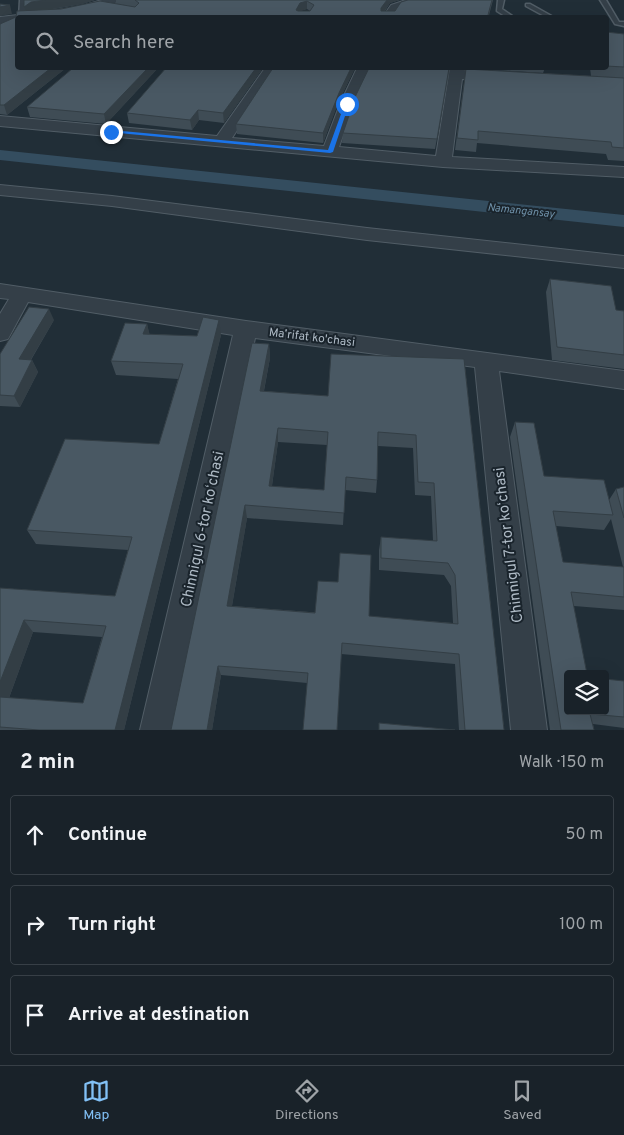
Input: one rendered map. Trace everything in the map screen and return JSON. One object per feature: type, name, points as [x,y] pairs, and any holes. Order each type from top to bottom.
[{"type":"street","points":[[390,15],[395,7],[418,0]]},
{"type":"street","points":[[49,15],[99,5],[114,4]]},
{"type":"street","points":[[221,142],[270,70]]},
{"type":"street","points":[[330,152],[347,104],[363,70]]},
{"type":"street","points":[[443,162],[456,71],[512,78]]},
{"type":"street","points":[[6,121],[26,110]]},
{"type":"street","points":[[111,132],[123,117]]},
{"type":"street","points":[[6,121],[443,162],[624,172]]},
{"type":"street","points":[[0,190],[112,201],[367,234],[624,262]]},
{"type":"street","points":[[0,333],[11,293]]},
{"type":"street","name":"Maʼrifat ko'chasi","points":[[11,293],[246,329],[624,380]]},
{"type":"street","name":"Chinnigul 6-tor koʻchasi","points":[[158,730],[246,329]]},
{"type":"street","name":"Chinnigul 7-tor koʻchasi","points":[[486,360],[529,730]]},
{"type":"lane","points":[[22,15],[24,0]]},
{"type":"lane","points":[[501,0],[499,10],[508,15]]},
{"type":"lane","points":[[603,0],[615,14],[616,23]]},
{"type":"lane","points":[[528,6],[547,15]]},
{"type":"lane","points":[[609,23],[624,24]]},
{"type":"building","points":[[24,0],[46,0],[31,2],[24,7]]},
{"type":"building","points":[[135,0],[387,0],[381,11],[395,11],[401,2],[408,0],[492,0],[488,15],[16,15],[17,11],[61,9],[100,1],[135,7],[139,3]],"holes":[[[307,1],[314,5],[310,11],[298,11],[296,10],[300,3]]]},
{"type":"building","points":[[15,17],[15,70],[48,70],[4,105],[0,105],[0,24]]},
{"type":"building","points":[[609,32],[624,34],[624,67],[609,66]]},
{"type":"building","points":[[71,70],[146,70],[104,114],[27,107]]},
{"type":"building","points":[[164,70],[255,70],[223,113],[198,110],[190,120],[127,113]]},
{"type":"building","points":[[272,70],[350,70],[323,133],[236,124]]},
{"type":"building","points":[[368,70],[449,70],[437,139],[343,133],[356,95]]},
{"type":"building","points":[[466,70],[624,78],[624,148],[612,147],[611,142],[478,131],[478,140],[457,138]]},
{"type":"building","points":[[550,279],[611,286],[616,310],[624,311],[624,355],[557,347]]},
{"type":"building","points":[[29,307],[49,309],[19,359],[32,360],[14,396],[0,395],[0,354]]},
{"type":"building","points":[[203,317],[219,320],[115,730],[39,730],[0,727],[0,697],[83,703],[106,626],[24,620],[0,682],[0,588],[115,596],[132,537],[27,530],[65,439],[159,444],[183,364],[111,361],[125,323],[147,324],[143,334],[197,336]]},
{"type":"building","points":[[252,343],[269,344],[260,391],[328,396],[331,354],[464,359],[504,730],[465,730],[459,654],[342,643],[337,730],[303,730],[308,673],[218,666],[207,730],[171,730]],"holes":[[[278,428],[328,432],[324,490],[269,486]],[[378,432],[416,435],[418,482],[434,483],[437,541],[381,537],[381,558],[448,563],[455,575],[458,624],[369,616],[371,555],[340,553],[338,582],[318,581],[315,613],[227,606],[245,505],[344,513],[346,477],[377,480]]]},
{"type":"building","points":[[515,422],[534,423],[544,476],[604,480],[613,515],[553,511],[563,562],[624,567],[624,597],[571,592],[586,670],[564,670],[564,715],[590,715],[594,730],[561,730]]},
{"type":"building","points":[[624,487],[624,518],[616,489]]},
{"type":"building","points":[[609,679],[624,681],[624,717],[601,715],[609,715]]},
{"type":"building","points":[[379,723],[455,730],[379,730]]},
{"type":"waterway","name":"Namangansay","points":[[0,155],[624,221]]},
{"type":"route","points":[[111,132],[330,152],[347,104]]}]
